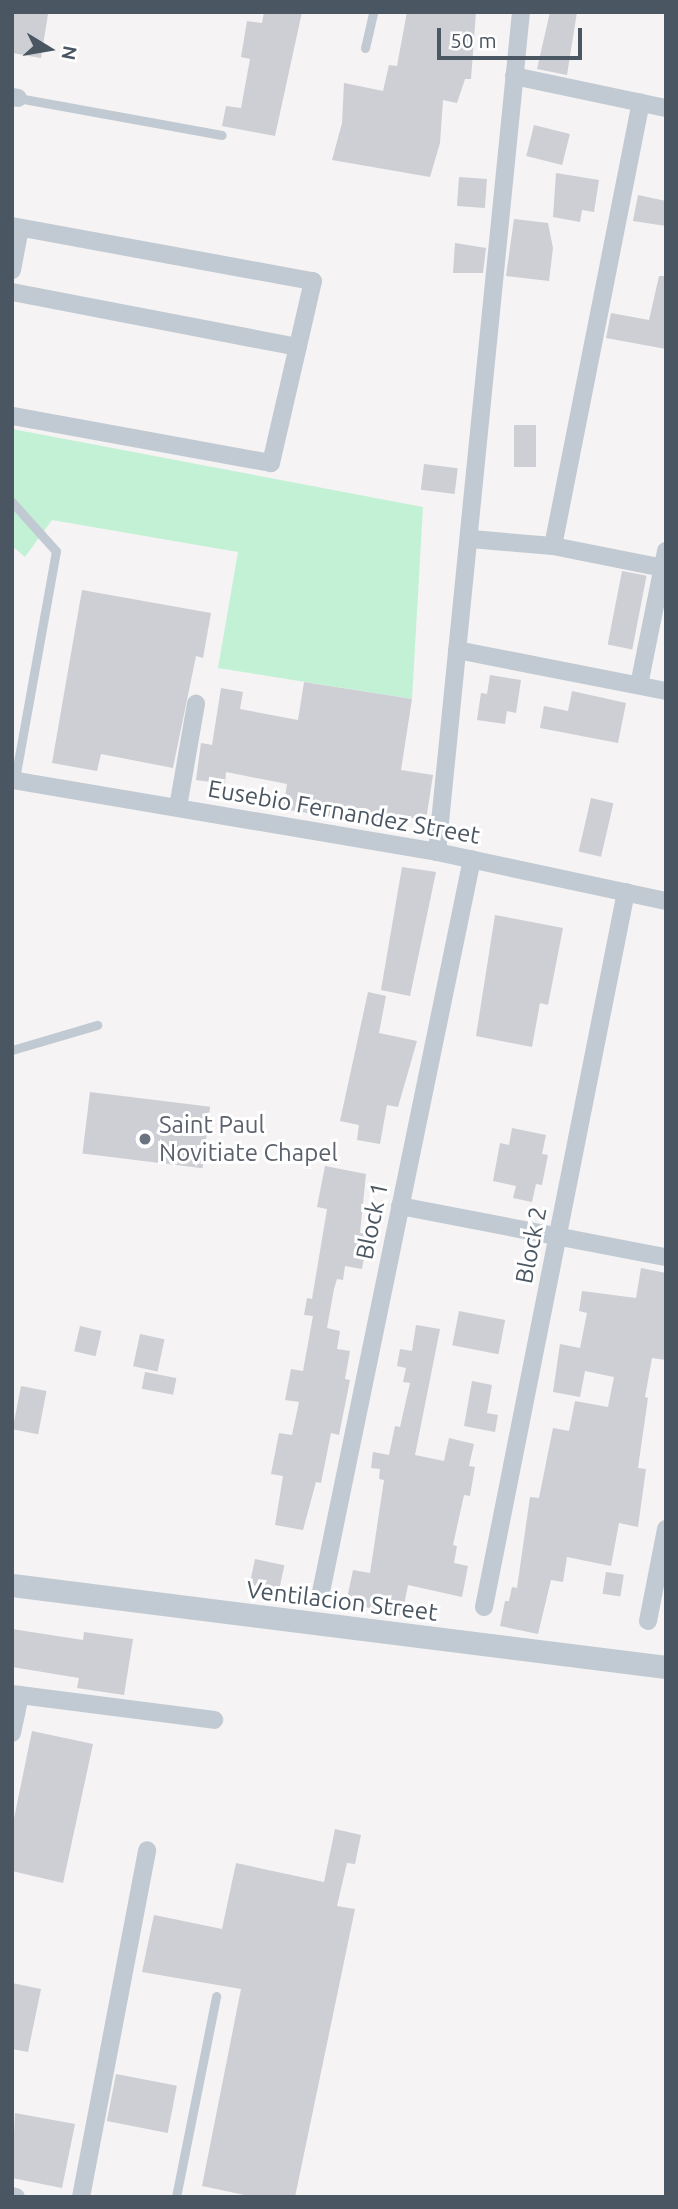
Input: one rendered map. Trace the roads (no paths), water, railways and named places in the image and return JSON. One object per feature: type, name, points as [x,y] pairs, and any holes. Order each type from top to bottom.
[{"type":"street","points":[[437,852],[471,539],[521,12]]},
{"type":"street","points":[[514,76],[666,108]]},
{"type":"street","points":[[553,546],[641,103]]},
{"type":"street","points":[[12,270],[16,228],[313,281],[271,463],[12,416]]},
{"type":"street","points":[[12,292],[298,347]]},
{"type":"street","points":[[471,539],[664,560],[639,685]]},
{"type":"street","points":[[457,650],[666,691]]},
{"type":"street","points":[[178,807],[196,704]]},
{"type":"street","name":"Eusebio Fernandez Street","points":[[13,780],[437,852],[666,901]]},
{"type":"street","name":"Block 1","points":[[321,1592],[472,859]]},
{"type":"street","name":"Block 2","points":[[484,1607],[626,892]]},
{"type":"street","points":[[400,1206],[666,1257]]},
{"type":"street","points":[[648,1621],[666,1530]]},
{"type":"street","name":"Ventilacion Street","points":[[12,1585],[666,1667]]},
{"type":"street","points":[[12,1733],[16,1695],[214,1720]]},
{"type":"street","points":[[81,2197],[147,1850]]},
{"type":"lane","points":[[365,48],[373,12]]},
{"type":"lane","points":[[15,98],[222,135]]},
{"type":"lane","points":[[12,502],[56,551],[13,780]]},
{"type":"lane","points":[[12,1049],[97,1025]]},
{"type":"lane","points":[[176,2197],[216,1996]]},
{"type":"place","name":"Saint Paul Novitiate Chapel","points":[[145,1139]]}]
